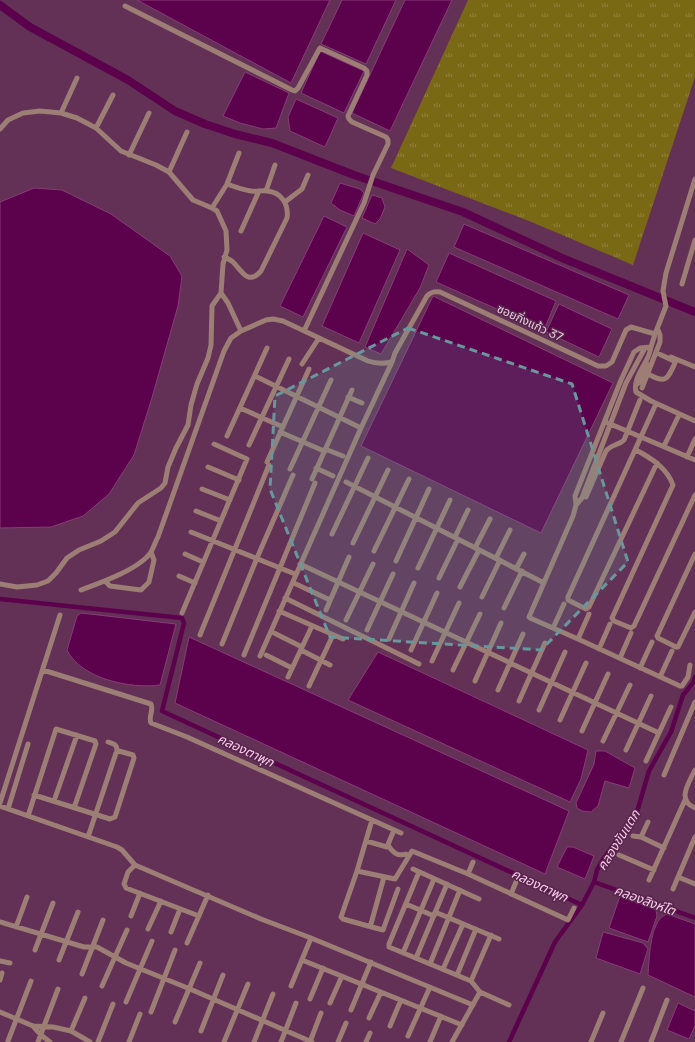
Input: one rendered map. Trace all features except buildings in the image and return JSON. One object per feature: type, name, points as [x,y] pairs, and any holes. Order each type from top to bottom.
[{"type":"street","points":[[125,6],[295,91],[320,48],[364,68],[367,71],[367,75],[348,119],[386,137],[388,144],[371,180],[364,203],[304,331]]},
{"type":"street","points":[[61,113],[77,78]]},
{"type":"street","points":[[96,128],[113,95]]},
{"type":"street","points":[[0,129],[8,120],[23,113],[40,111],[61,113],[77,118],[96,128],[121,151],[156,165],[169,172],[193,200],[217,211],[226,231],[226,250],[222,264],[221,293],[212,306],[211,345],[208,358],[197,384],[191,405],[188,425],[168,467],[165,483],[138,503],[115,532],[101,541],[79,550],[67,558],[48,581],[37,585],[17,587],[0,584]]},
{"type":"street","points":[[129,155],[149,112]]},
{"type":"street","points":[[169,172],[186,132]]},
{"type":"street","points":[[212,208],[227,184],[239,153]]},
{"type":"street","points":[[266,191],[275,165]]},
{"type":"street","points":[[285,202],[302,189],[308,175]]},
{"type":"street","points":[[576,505],[582,498],[608,422],[624,381],[628,373],[648,348],[666,306],[664,291],[666,273],[693,193],[695,179]]},
{"type":"street","points":[[224,257],[231,260],[238,270],[245,276],[254,277],[258,275],[287,218],[288,209],[285,202],[277,193],[242,189],[227,184]]},
{"type":"street","points":[[241,231],[259,191]]},
{"type":"street","points":[[682,284],[695,240]]},
{"type":"street","name":"ซอยกิ่งแก้ว 37","points":[[392,362],[395,353],[428,296],[432,292],[440,292],[602,366],[609,365],[612,362],[626,330],[629,327],[656,332]]},
{"type":"street","points":[[221,293],[228,303],[241,331]]},
{"type":"street","points":[[81,590],[105,581],[137,564],[151,552],[158,538],[224,351],[232,338],[241,331],[262,322],[273,319],[278,320],[368,361],[381,364],[392,362]]},
{"type":"street","points":[[656,332],[661,338],[657,352],[639,383],[639,387],[635,390],[637,393],[661,406],[695,421]]},
{"type":"street","points":[[302,364],[305,357],[319,338]]},
{"type":"street","points":[[227,436],[268,348]]},
{"type":"street","points":[[648,348],[648,368],[658,379],[666,379],[668,378],[675,363],[657,352]]},
{"type":"street","points":[[657,352],[695,367]]},
{"type":"street","points":[[249,446],[289,359]]},
{"type":"street","points":[[292,668],[263,656],[279,611],[295,574],[392,362]]},
{"type":"street","points":[[200,635],[268,463],[309,369]]},
{"type":"street","points":[[255,376],[361,428]]},
{"type":"street","points":[[290,469],[331,380]]},
{"type":"street","points":[[244,655],[314,481],[316,468],[352,390]]},
{"type":"street","points":[[348,397],[362,403]]},
{"type":"street","points":[[586,497],[608,448],[621,443],[624,440],[640,400]]},
{"type":"street","points":[[655,406],[568,597],[568,600],[586,609],[590,607],[657,463]]},
{"type":"street","points":[[240,408],[262,418],[303,442],[344,456]]},
{"type":"street","points":[[664,446],[678,417]]},
{"type":"street","points":[[608,422],[695,460]]},
{"type":"street","points":[[608,422],[589,460],[575,496],[576,505],[573,516],[529,617],[681,686],[687,679],[690,665]]},
{"type":"street","points":[[687,457],[695,439]]},
{"type":"street","points":[[182,613],[247,459],[214,444]]},
{"type":"street","points":[[636,450],[653,459],[662,468],[672,483],[672,488],[612,618],[614,621],[631,628],[634,626],[695,496]]},
{"type":"street","points":[[332,534],[368,458]]},
{"type":"street","points":[[589,460],[595,463]]},
{"type":"street","points":[[208,467],[238,480]]},
{"type":"street","points":[[316,468],[333,476]]},
{"type":"street","points":[[353,543],[388,470]]},
{"type":"street","points":[[222,644],[293,475]]},
{"type":"street","points":[[374,551],[409,479]]},
{"type":"street","points":[[346,482],[544,583]]},
{"type":"street","points":[[202,489],[230,500]]},
{"type":"street","points":[[396,561],[429,490]]},
{"type":"street","points":[[418,568],[450,500]]},
{"type":"street","points":[[439,578],[468,510]]},
{"type":"street","points":[[196,511],[221,521]]},
{"type":"street","points":[[460,587],[490,519]]},
{"type":"street","points":[[482,597],[510,530]]},
{"type":"street","points":[[191,532],[295,574]]},
{"type":"street","points":[[105,581],[110,586],[141,590],[149,582],[154,560],[151,552]]},
{"type":"street","points":[[185,554],[204,562]]},
{"type":"street","points":[[504,608],[524,554]]},
{"type":"street","points":[[695,554],[657,636],[658,638],[678,647],[695,612]]},
{"type":"street","points":[[326,610],[349,557]]},
{"type":"street","points":[[300,564],[659,733]]},
{"type":"street","points":[[346,620],[373,564]]},
{"type":"street","points":[[368,630],[393,574]]},
{"type":"street","points":[[179,576],[194,583]]},
{"type":"street","points":[[389,639],[414,583]]},
{"type":"street","points":[[296,584],[330,600]]},
{"type":"street","points":[[410,650],[437,593]]},
{"type":"street","points":[[285,598],[419,664]]},
{"type":"street","points":[[432,661],[459,603]]},
{"type":"street","points":[[553,628],[564,604]]},
{"type":"street","points":[[279,611],[343,639]]},
{"type":"street","points":[[453,670],[480,614]]},
{"type":"street","points":[[578,639],[589,614]]},
{"type":"street","points":[[60,615],[0,805],[117,847],[122,850],[135,865],[261,919],[371,962],[473,1005]]},
{"type":"street","points":[[475,681],[501,623]]},
{"type":"street","points":[[599,648],[610,624]]},
{"type":"street","points":[[288,678],[312,626]]},
{"type":"street","points":[[274,633],[330,664]]},
{"type":"street","points":[[498,690],[523,634]]},
{"type":"street","points":[[620,658],[630,634]]},
{"type":"street","points":[[309,686],[333,635]]},
{"type":"street","points":[[640,668],[652,642]]},
{"type":"street","points":[[519,701],[545,643]]},
{"type":"street","points":[[660,677],[672,651]]},
{"type":"street","points":[[540,710],[565,652]]},
{"type":"street","points":[[560,720],[586,663]]},
{"type":"street","points":[[43,670],[151,704],[153,707],[150,719],[151,723],[401,833]]},
{"type":"street","points":[[582,731],[608,674]]},
{"type":"street","points":[[603,741],[630,685]]},
{"type":"street","points":[[626,750],[651,696]]},
{"type":"street","points":[[664,775],[695,704]]},
{"type":"street","points":[[646,761],[671,706]]},
{"type":"street","points":[[28,816],[54,730],[58,729],[95,741],[96,744],[74,808]]},
{"type":"street","points":[[54,801],[77,735]]},
{"type":"street","points":[[88,837],[117,751],[115,744],[108,742]]},
{"type":"street","points":[[8,809],[28,744]]},
{"type":"street","points":[[34,796],[110,819],[115,817],[134,758],[133,755],[118,750],[117,751]]},
{"type":"street","points":[[649,880],[685,800],[685,793],[695,770]]},
{"type":"street","points":[[685,800],[688,805],[695,808]]},
{"type":"street","points":[[372,820],[357,871],[341,917],[343,919],[383,930],[398,888]]},
{"type":"street","points":[[641,838],[648,822]]},
{"type":"street","points":[[388,845],[394,830]]},
{"type":"street","points":[[633,836],[664,848]]},
{"type":"street","points":[[673,889],[695,837]]},
{"type":"street","points":[[366,841],[387,847],[388,845]]},
{"type":"street","points":[[388,845],[394,853],[402,855],[406,854]]},
{"type":"street","points":[[357,871],[395,879],[412,851],[468,874],[568,920],[574,908]]},
{"type":"street","points":[[619,855],[654,870]]},
{"type":"street","points":[[468,874],[473,862]]},
{"type":"street","points":[[135,865],[128,872],[125,886],[199,916]]},
{"type":"street","points":[[413,870],[479,899]]},
{"type":"street","points":[[419,872],[389,947],[471,981],[480,992],[509,1005]]},
{"type":"street","points":[[368,926],[371,924],[384,877]]},
{"type":"street","points":[[678,877],[695,884]]},
{"type":"street","points":[[403,953],[434,879]]},
{"type":"street","points":[[511,894],[516,882]]},
{"type":"street","points":[[416,958],[447,884]]},
{"type":"street","points":[[430,964],[460,890]]},
{"type":"street","points":[[131,916],[140,893]]},
{"type":"street","points":[[187,943],[208,895]]},
{"type":"street","points":[[16,927],[27,896]]},
{"type":"street","points":[[148,929],[161,901]]},
{"type":"street","points":[[35,950],[53,903]]},
{"type":"street","points":[[406,904],[421,911],[449,918],[499,938]]},
{"type":"street","points":[[171,932],[180,909]]},
{"type":"street","points":[[59,960],[78,912]]},
{"type":"street","points":[[82,974],[103,920]]},
{"type":"street","points":[[0,922],[84,947],[97,947],[115,958],[311,1042],[321,1013]]},
{"type":"street","points":[[443,969],[463,924]]},
{"type":"street","points":[[457,975],[476,929]]},
{"type":"street","points":[[102,986],[127,930]]},
{"type":"street","points":[[471,981],[491,935]]},
{"type":"street","points":[[291,986],[311,938]]},
{"type":"street","points":[[126,1002],[152,941]]},
{"type":"street","points":[[152,1012],[176,950]]},
{"type":"street","points":[[302,960],[462,1024]]},
{"type":"street","points":[[0,961],[10,963]]},
{"type":"street","points":[[351,1010],[371,962]]},
{"type":"street","points":[[176,1022],[200,963]]},
{"type":"street","points":[[310,999],[323,968]]},
{"type":"street","points":[[0,980],[2,974]]},
{"type":"street","points":[[201,1031],[223,975]]},
{"type":"street","points":[[330,1003],[342,976]]},
{"type":"street","points":[[8,1042],[31,981]]},
{"type":"street","points":[[224,1042],[248,984]]},
{"type":"street","points":[[408,1036],[430,987]]},
{"type":"street","points":[[621,1042],[643,988]]},
{"type":"street","points":[[38,1042],[58,989]]},
{"type":"street","points":[[370,1018],[381,992]]},
{"type":"street","points":[[452,1042],[480,992]]},
{"type":"street","points":[[254,1042],[273,994]]},
{"type":"street","points":[[71,1031],[85,998]]},
{"type":"street","points":[[390,1026],[401,1000]]},
{"type":"street","points":[[651,1042],[667,1000]]},
{"type":"street","points":[[98,1042],[113,1004]]},
{"type":"street","points":[[281,1042],[296,1004]]},
{"type":"street","points":[[0,1012],[33,1026],[41,1036],[50,1042]]},
{"type":"street","points":[[594,1041],[603,1013]]},
{"type":"street","points":[[129,1042],[140,1014]]},
{"type":"street","points":[[430,1042],[441,1016]]},
{"type":"street","points":[[338,1042],[346,1022]]},
{"type":"street","points":[[33,1026],[61,1028],[71,1031],[90,1042]]},
{"type":"street","points":[[366,1042],[370,1033]]},
{"type":"highlighted area","points":[[408,328],[572,384],[628,562],[541,650],[330,637],[270,489],[275,396]]},
{"type":"green space","points":[[468,0],[695,0],[695,77],[633,265],[529,221],[391,168]]},
{"type":"shaded area","points":[[137,0],[330,0],[291,83]]},
{"type":"shaded area","points":[[342,0],[396,0],[366,64],[321,44]]},
{"type":"shaded area","points":[[405,0],[452,0],[390,131],[352,113]]},
{"type":"shaded area","points":[[320,51],[364,71],[344,113],[301,93]]},
{"type":"shaded area","points":[[245,72],[289,93],[276,128],[263,129],[240,123],[223,116]]},
{"type":"shaded area","points":[[296,99],[338,118],[325,147],[290,131],[288,117]]},
{"type":"shaded area","points":[[340,183],[360,189],[364,193],[354,216],[340,210],[331,203]]},
{"type":"shaded area","points":[[34,188],[62,190],[111,214],[170,256],[182,276],[178,306],[134,455],[109,494],[83,516],[51,527],[0,528],[0,202]]},
{"type":"shaded area","points":[[372,195],[382,198],[385,207],[380,219],[375,224],[362,218]]},
{"type":"shaded area","points":[[324,216],[347,227],[303,317],[280,306]]},
{"type":"shaded area","points":[[464,224],[629,295],[618,319],[454,247]]},
{"type":"shaded area","points":[[363,233],[400,250],[359,343],[322,326]]},
{"type":"shaded area","points":[[407,249],[429,265],[420,288],[381,354],[365,347]]},
{"type":"shaded area","points":[[449,253],[556,301],[544,330],[436,282]]},
{"type":"shaded area","points":[[433,296],[613,383],[541,533],[361,446]]},
{"type":"shaded area","points":[[559,304],[612,329],[599,357],[546,332]]},
{"type":"shaded area","points":[[81,613],[176,624],[160,685],[135,685],[108,680],[83,668],[74,660],[67,650],[77,616]]},
{"type":"shaded area","points":[[189,637],[569,811],[545,874],[175,703]]},
{"type":"shaded area","points":[[378,652],[588,750],[581,779],[570,802],[348,700]]},
{"type":"shaded area","points":[[596,751],[605,751],[635,768],[629,788],[605,781],[598,806],[591,812],[582,811],[577,808],[576,803],[594,764]]},
{"type":"shaded area","points":[[567,847],[573,847],[594,856],[585,879],[557,867]]},
{"type":"shaded area","points":[[620,896],[656,910],[657,916],[648,942],[609,928]]},
{"type":"shaded area","points":[[667,914],[695,924],[695,997],[648,975],[650,946],[656,925],[662,917]]},
{"type":"shaded area","points":[[603,932],[643,943],[648,949],[640,974],[596,958]]},
{"type":"shaded area","points":[[678,1003],[695,1011],[695,1026],[689,1039],[667,1030]]},
{"type":"waterway","points":[[0,5],[30,27],[128,80],[175,111],[205,124],[235,134],[272,143],[354,175],[463,212],[562,258],[695,312]]},
{"type":"waterway","name":"คลองตาพุก","points":[[0,599],[182,618],[184,623],[162,711],[582,905]]},
{"type":"waterway","name":"คลองขันแตก","points":[[509,1042],[555,942],[582,905],[594,882],[597,870],[604,858],[637,812],[649,771],[671,732],[683,695],[693,683],[695,677]]},
{"type":"waterway","name":"คลองสิงห์โต","points":[[594,882],[695,918]]}]
